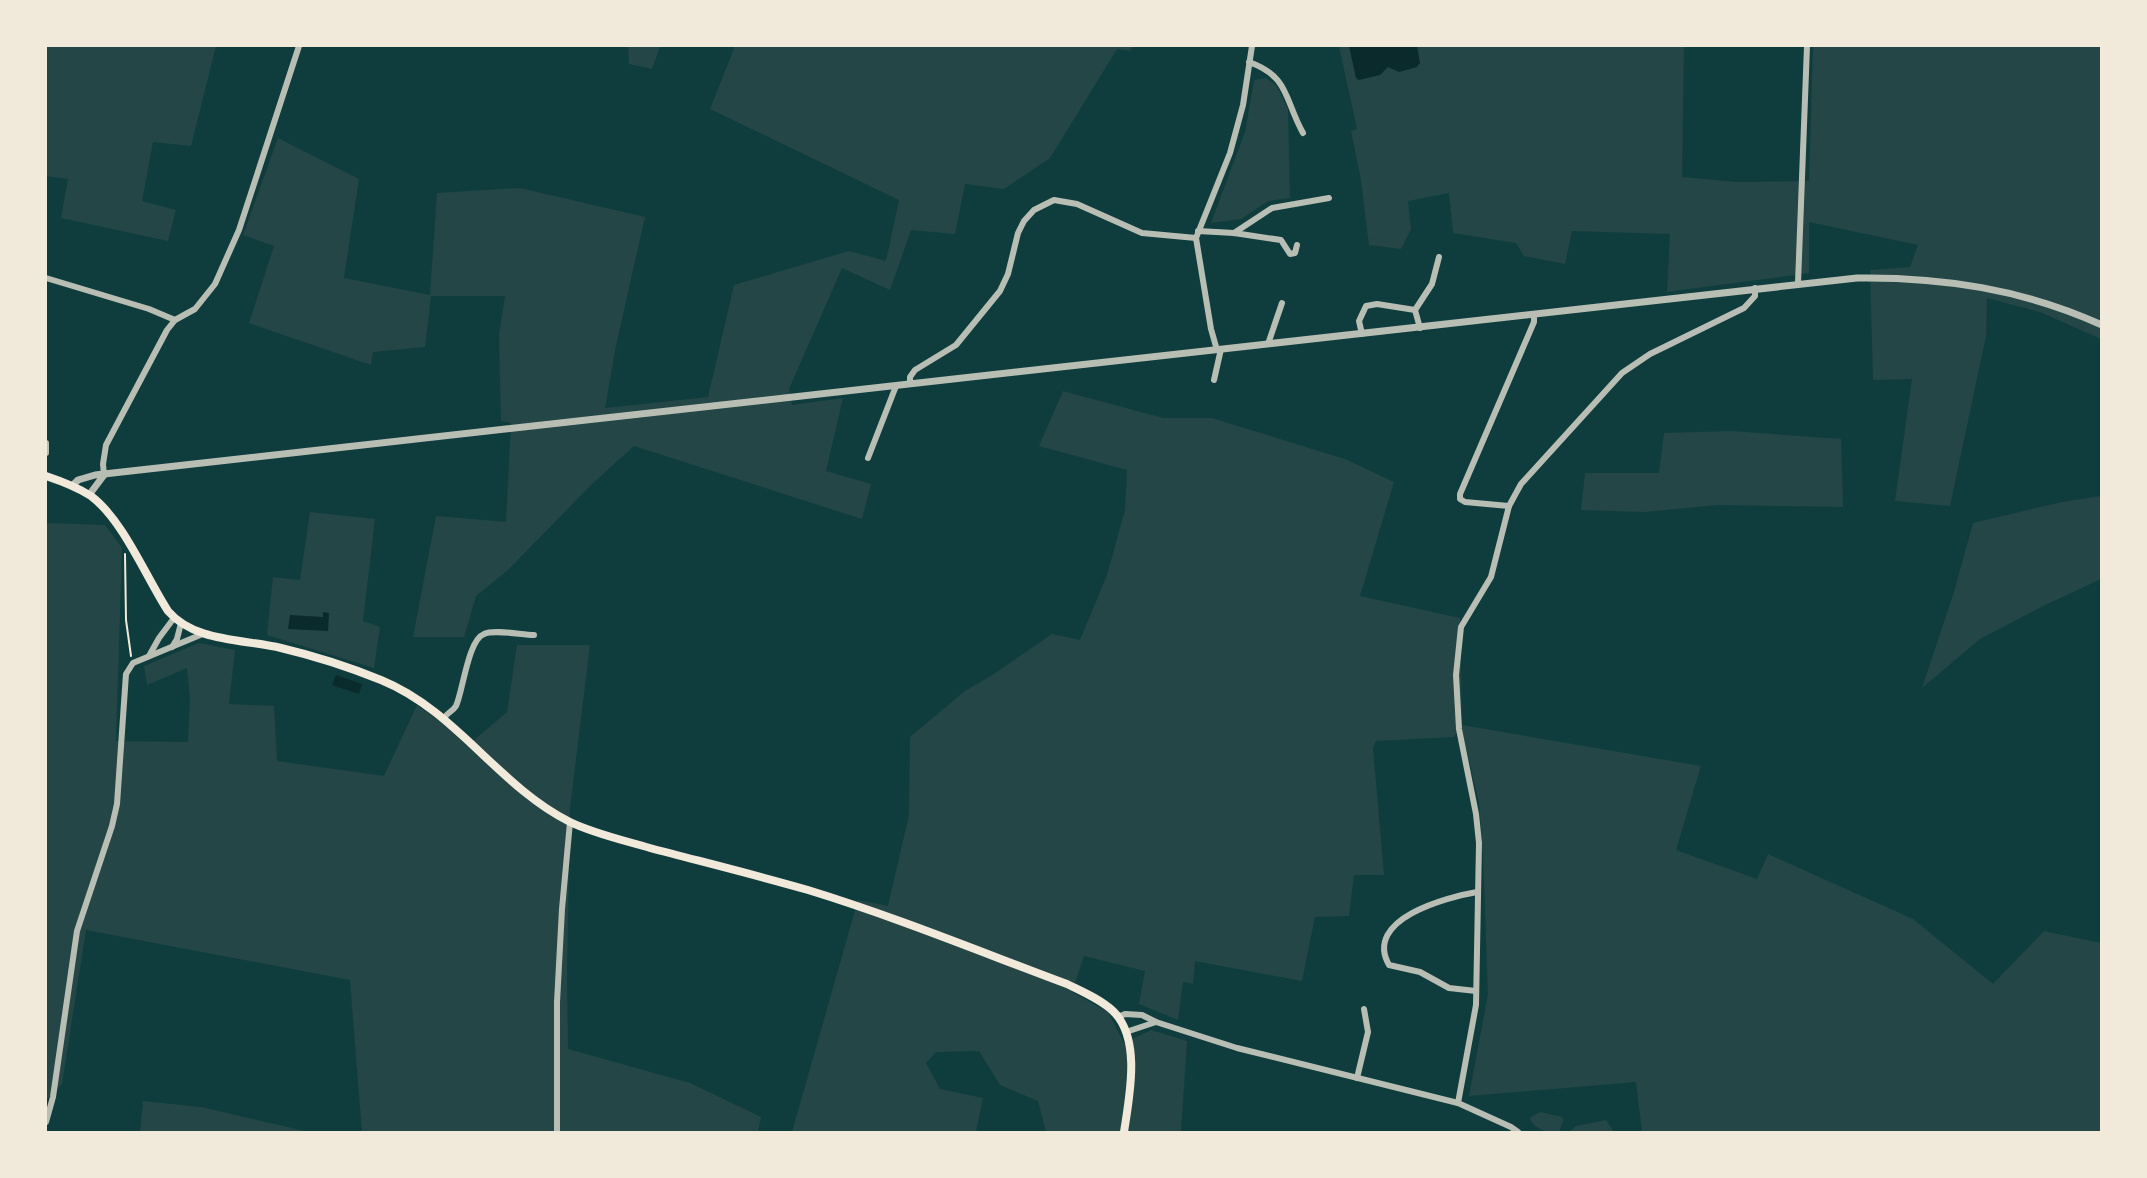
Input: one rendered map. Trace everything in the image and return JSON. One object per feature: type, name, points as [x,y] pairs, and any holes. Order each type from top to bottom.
[{"type":"main road","points":[[46,475],[89,495],[109,516],[162,602],[178,621],[205,633],[278,648],[348,668],[402,690],[444,718],[518,787],[570,822],[614,838],[807,890],[870,910],[1093,996],[1118,1017],[1126,1031],[1130,1086],[1124,1132]]},
{"type":"street","points":[[89,495],[104,475],[106,446],[112,431],[167,330],[175,320],[195,309],[215,284],[239,230],[299,46]]},
{"type":"street","points":[[1214,380],[1219,349],[1211,329],[1197,234],[1230,153],[1244,105],[1252,46]]},
{"type":"street","points":[[1798,283],[1807,46]]},
{"type":"street","points":[[1249,62],[1269,69],[1281,84],[1303,132]]},
{"type":"street","points":[[1234,233],[1272,208],[1329,198]]},
{"type":"street","points":[[910,384],[910,377],[915,370],[956,345],[1000,292],[1024,221],[1034,210],[1054,200],[1077,204],[1142,233],[1234,233],[1281,240],[1290,254],[1296,253],[1297,244]]},
{"type":"street","points":[[1420,327],[1415,310],[1432,284],[1438,257]]},
{"type":"street","points":[[72,486],[78,480],[95,475],[1857,278],[1907,277],[1965,283],[2052,304],[2102,325]]},
{"type":"street","points":[[46,278],[149,309],[175,320]]},
{"type":"street","points":[[1458,1103],[1476,1005],[1479,843],[1459,729],[1456,675],[1461,628],[1491,577],[1509,506],[1521,484],[1622,373],[1650,354],[1744,308],[1755,296],[1755,289]]},
{"type":"street","points":[[1268,344],[1282,303]]},
{"type":"street","points":[[1362,334],[1359,321],[1366,306],[1377,304],[1415,310]]},
{"type":"street","points":[[1509,506],[1465,502],[1460,499],[1460,494],[1534,322],[1534,315]]},
{"type":"street","points":[[868,457],[896,386]]},
{"type":"street","points":[[46,443],[46,453]]},
{"type":"street","points":[[171,649],[177,639],[178,621]]},
{"type":"street","points":[[149,656],[159,638],[178,621]]},
{"type":"street","points":[[444,718],[456,706],[478,638],[484,633],[495,632],[534,635]]},
{"type":"street","points":[[46,1122],[77,931],[117,804],[123,693],[128,668],[133,663],[205,633]]},
{"type":"street","points":[[557,1132],[557,1002],[570,822]]},
{"type":"street","points":[[1476,991],[1449,988],[1420,972],[1389,965],[1385,959],[1385,944],[1392,927],[1419,909],[1454,896],[1477,892]]},
{"type":"street","points":[[1357,1078],[1368,1032],[1364,1009]]},
{"type":"street","points":[[1118,1017],[1125,1014],[1142,1015],[1237,1048],[1458,1103],[1518,1132]]},
{"type":"street","points":[[1126,1031],[1156,1022]]},
{"type":"path","points":[[128,543],[125,552],[127,645],[133,663]]},
{"type":"shaded area","points":[[46,46],[216,46],[191,146],[153,142],[142,201],[176,210],[168,241],[61,218],[68,179],[46,176]]},
{"type":"shaded area","points":[[628,46],[660,46],[652,69],[629,64]]},
{"type":"shaded area","points":[[735,46],[1133,46],[1130,51],[1117,49],[1050,158],[1004,189],[965,184],[955,234],[911,230],[890,290],[842,268],[789,389],[792,405],[843,398],[826,471],[871,484],[862,519],[634,446],[591,485],[508,570],[476,596],[464,637],[413,637],[436,516],[506,522],[511,423],[501,421],[499,335],[505,296],[431,296],[425,347],[373,352],[371,365],[249,323],[274,246],[243,235],[278,138],[359,179],[344,278],[430,295],[437,193],[520,188],[645,217],[605,408],[708,397],[734,285],[849,251],[886,261],[899,200],[710,109]]},
{"type":"shaded area","points":[[1339,46],[1684,46],[1682,177],[1736,182],[1809,181],[1813,46],[2101,46],[2101,339],[2040,312],[1987,298],[1986,336],[1950,506],[1895,501],[1912,379],[1873,380],[1870,270],[1910,267],[1918,245],[1809,222],[1809,273],[1667,292],[1670,234],[1572,231],[1565,264],[1524,256],[1516,243],[1453,233],[1449,193],[1408,201],[1411,229],[1401,249],[1369,245],[1361,180],[1351,131],[1357,129]]},
{"type":"shaded area","points":[[1349,46],[1417,46],[1420,63],[1417,67],[1399,72],[1388,67],[1380,75],[1359,80],[1356,78]]},
{"type":"shaded area","points":[[1266,78],[1276,85],[1288,109],[1290,198],[1268,201],[1241,219],[1211,223],[1245,132],[1254,80]]},
{"type":"shaded area","points":[[1063,391],[1163,418],[1212,418],[1345,459],[1394,482],[1360,596],[1460,618],[1462,725],[1701,766],[1676,850],[1757,879],[1768,854],[1913,919],[1993,984],[2044,931],[2101,943],[2101,1132],[1642,1132],[1636,1082],[1469,1096],[1488,994],[1479,803],[1461,726],[1454,737],[1376,741],[1373,748],[1384,875],[1354,875],[1349,916],[1315,917],[1302,981],[1195,961],[1193,984],[1183,982],[1178,1020],[1139,1004],[1145,971],[1084,956],[1072,992],[1108,1012],[1124,1043],[1151,1030],[1187,1041],[1181,1132],[1046,1132],[1038,1101],[1000,1085],[979,1051],[936,1052],[926,1063],[940,1089],[983,1098],[976,1132],[792,1132],[858,900],[888,906],[909,815],[910,737],[965,691],[1052,634],[1080,640],[1107,575],[1125,510],[1127,470],[1039,446]]},
{"type":"shaded area","points":[[1731,431],[1841,439],[1843,507],[1718,505],[1644,512],[1581,510],[1585,473],[1659,473],[1664,433]]},
{"type":"shaded area","points":[[2101,496],[2101,579],[1980,639],[1922,688],[1954,592],[1973,523],[2062,502]]},
{"type":"shaded area","points":[[310,512],[375,519],[363,621],[380,627],[374,668],[267,635],[273,577],[300,580]]},
{"type":"shaded area","points":[[46,523],[105,525],[122,548],[116,741],[188,742],[190,698],[187,668],[147,685],[144,666],[199,643],[235,650],[229,704],[274,706],[277,761],[384,776],[417,705],[467,746],[507,712],[517,645],[590,645],[570,808],[568,1049],[690,1083],[761,1117],[758,1132],[362,1132],[350,980],[86,930],[62,1084],[46,1100]]},
{"type":"shaded area","points":[[323,612],[329,613],[328,631],[288,629],[290,615],[323,617]]},
{"type":"shaded area","points":[[336,675],[362,684],[359,694],[332,685]]},
{"type":"shaded area","points":[[143,1101],[201,1107],[309,1132],[140,1132]]},
{"type":"shaded area","points":[[1541,1112],[1562,1117],[1559,1132],[1543,1130],[1533,1123],[1530,1119],[1532,1116]]},
{"type":"shaded area","points":[[1606,1120],[1614,1132],[1569,1132],[1576,1126]]}]
